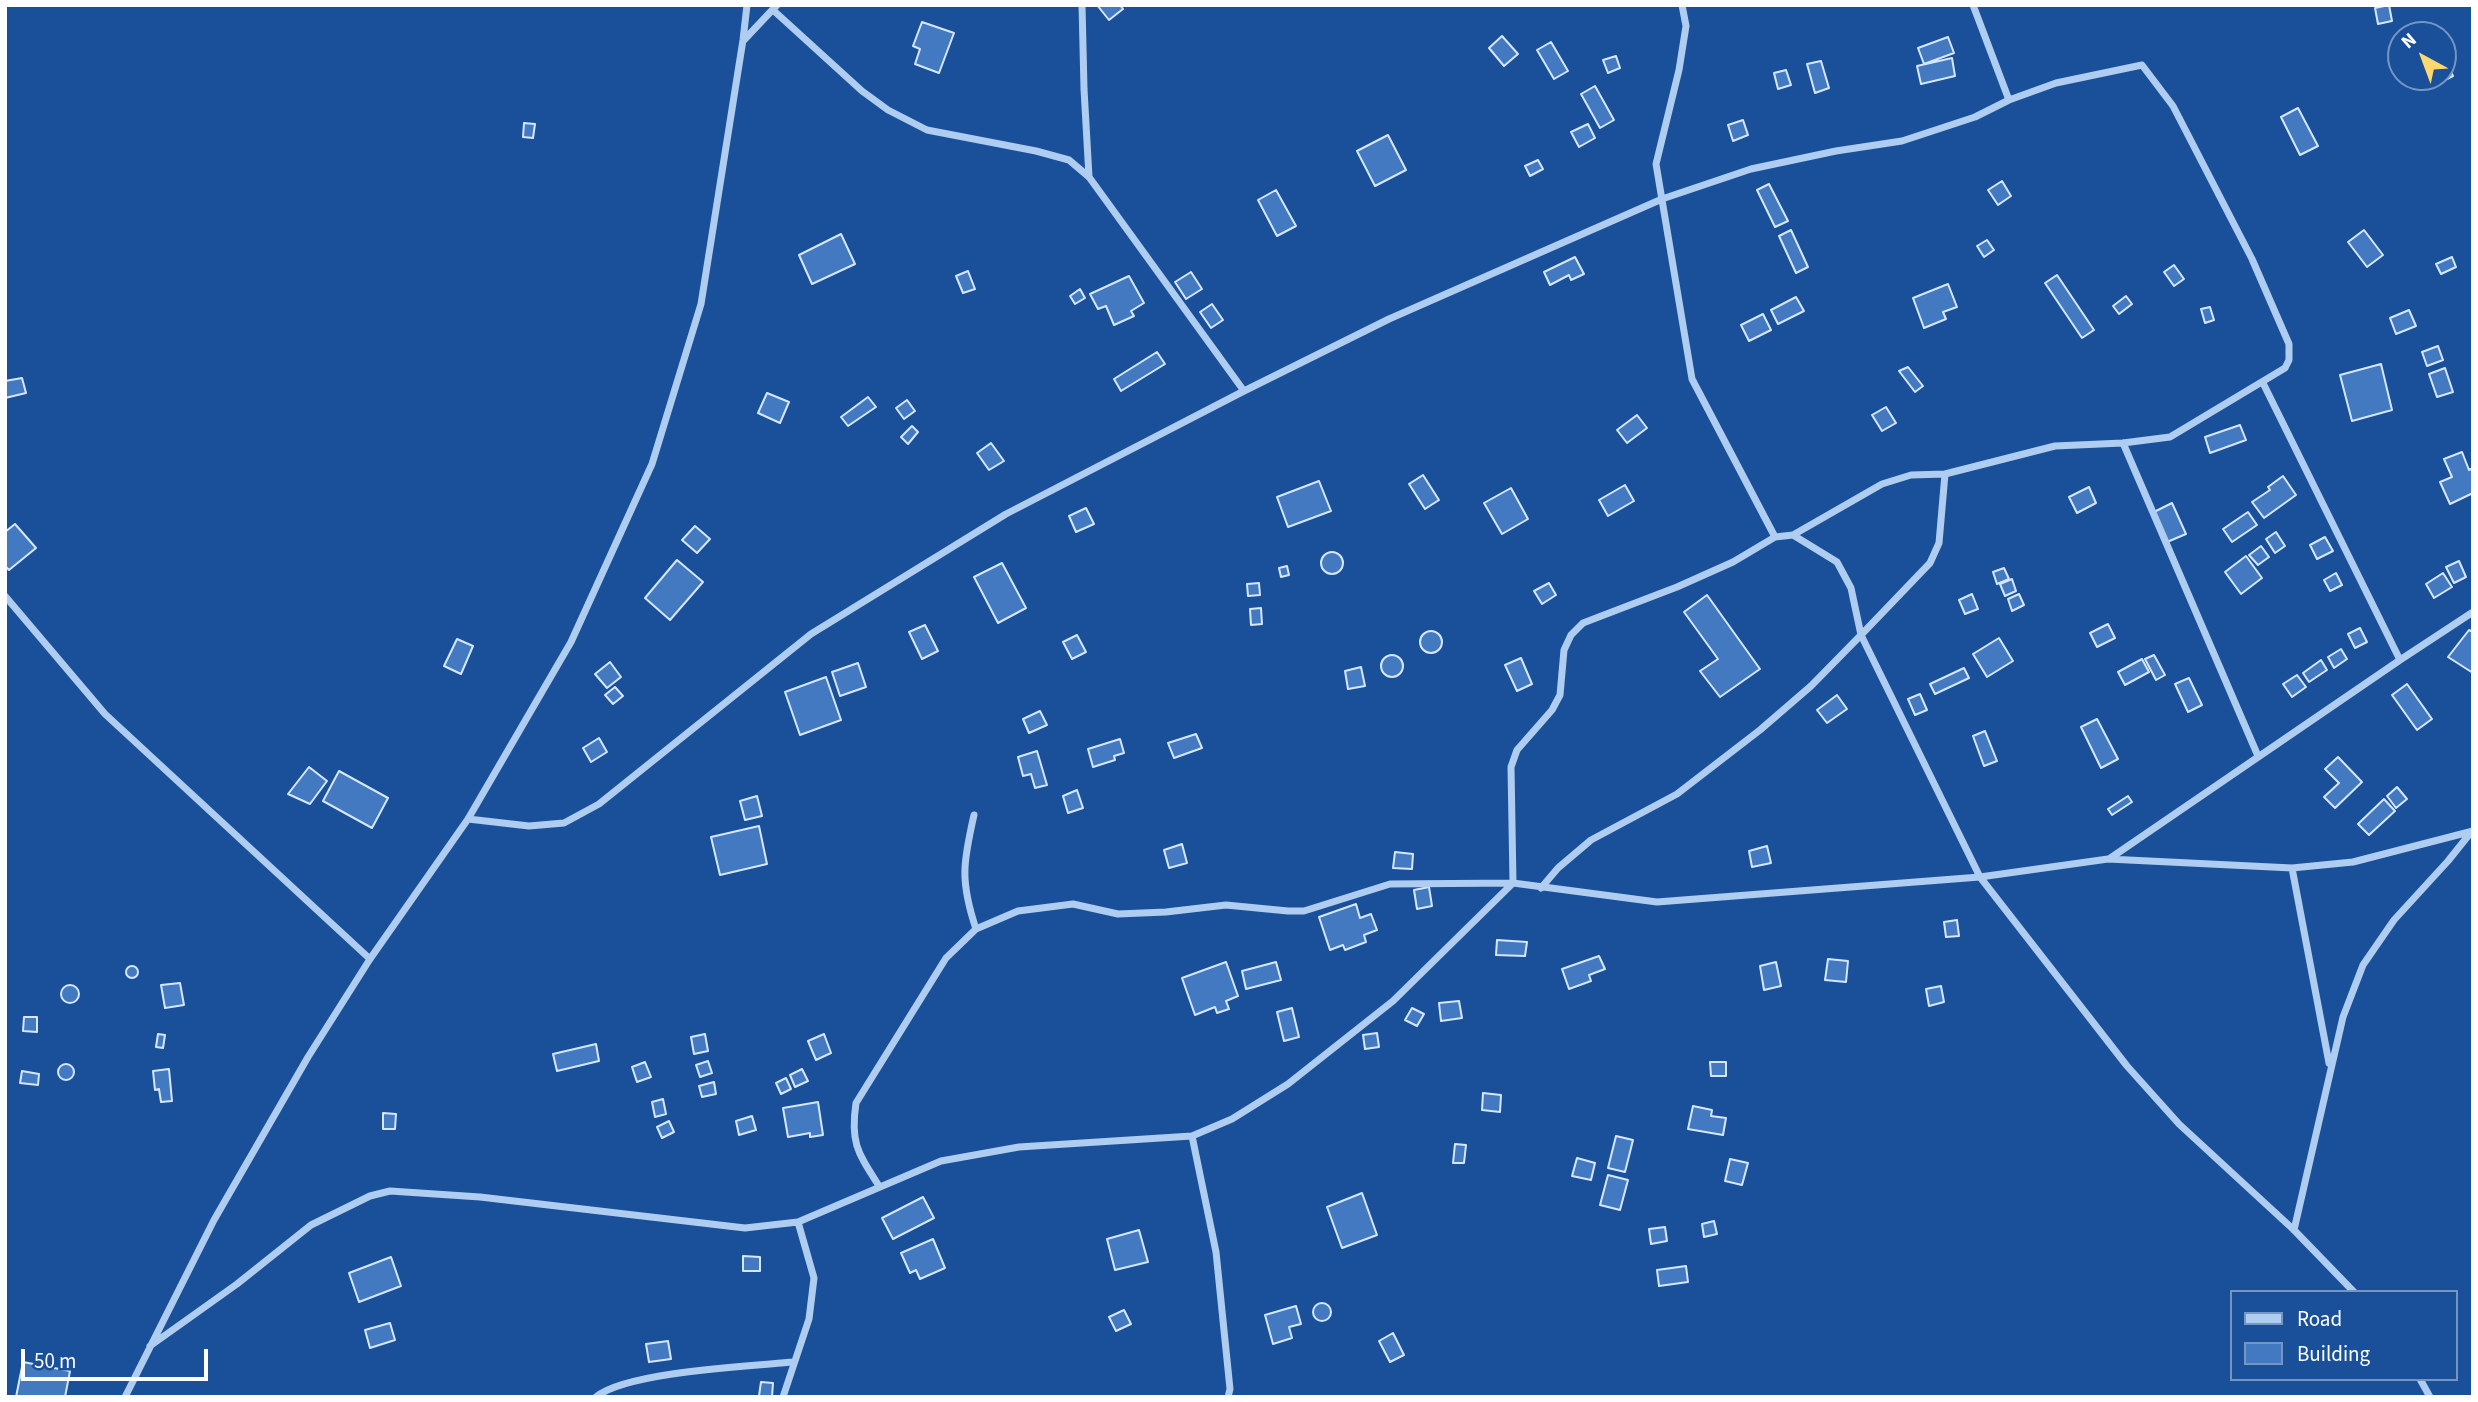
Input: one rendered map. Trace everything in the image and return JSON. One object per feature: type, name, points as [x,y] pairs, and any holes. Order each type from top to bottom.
[{"type":"street","points":[[125,1397],[220,1208],[308,1058],[370,959],[468,819],[571,642],[652,464],[701,304],[747,5]]},
{"type":"street","points":[[1082,5],[1083,89],[1089,177]]},
{"type":"street","points":[[1682,5],[1686,26],[1679,70],[1656,164],[1692,379],[1775,537]]},
{"type":"street","points":[[1973,5],[2009,100]]},
{"type":"street","points":[[743,40],[775,7],[862,91],[888,110],[927,130],[1069,160],[1089,177],[1244,391]]},
{"type":"street","points":[[150,1346],[237,1284],[311,1225],[370,1196],[390,1191],[480,1197],[744,1228],[798,1222],[942,1161],[1019,1147],[1192,1136],[1232,1119],[1288,1084],[1393,1001],[1513,883],[1511,767],[1517,750],[1552,710],[1560,695],[1564,650],[1571,635],[1583,622],[1677,587],[1733,562],[1775,537],[1793,535],[1882,484],[1910,475],[1945,474],[2056,446],[2123,443],[2170,436],[2285,368],[2290,360],[2289,344],[2252,259],[2195,146],[2168,100],[2141,65],[2056,83],[2009,100],[1975,117],[1902,141],[1751,169],[1662,199],[1389,319],[1006,514],[811,634],[599,803],[564,823],[530,827],[468,819]]},
{"type":"street","points":[[2263,383],[2400,660]]},
{"type":"street","points":[[2123,443],[2258,756]]},
{"type":"street","points":[[1541,888],[1558,868],[1591,840],[1676,794],[1760,730],[1811,686],[1861,635],[1930,563],[1939,543],[1945,474]]},
{"type":"street","points":[[1793,535],[1837,562],[1851,589],[1861,635],[1980,877],[2127,1066],[2179,1124],[2294,1230],[2352,1290]]},
{"type":"street","points":[[5,596],[105,714],[370,959]]},
{"type":"street","points":[[2108,859],[2473,612]]},
{"type":"street","points":[[974,815],[963,862],[966,899],[976,929]]},
{"type":"street","points":[[2294,1230],[2343,1017],[2363,965],[2393,920],[2448,862],[2473,831]]},
{"type":"street","points":[[879,1186],[858,1154],[852,1128],[856,1103],[946,958],[976,929],[1018,911],[1073,904],[1118,914],[1226,905],[1304,911],[1390,884],[1513,883],[1657,902],[1980,877],[2108,859],[2292,868],[2353,862],[2473,831]]},
{"type":"street","points":[[2292,868],[2330,1067]]},
{"type":"street","points":[[1192,1136],[1216,1252],[1230,1388],[1228,1397]]},
{"type":"street","points":[[782,1397],[809,1320],[814,1278],[798,1222]]},
{"type":"street","points":[[596,1397],[603,1391],[650,1377],[793,1362]]},
{"type":"street","points":[[2421,1381],[2430,1397]]},
{"type":"building","points":[[1097,5],[1120,5],[1123,9],[1109,20]]},
{"type":"building","points":[[2389,5],[2392,21],[2378,24],[2375,8]]},
{"type":"building","points":[[922,22],[954,33],[939,73],[915,64],[920,49],[913,46]]},
{"type":"building","points":[[1502,36],[1518,54],[1504,66],[1489,48]]},
{"type":"building","points":[[1948,37],[1954,53],[1924,64],[1918,48]]},
{"type":"building","points":[[1551,42],[1568,71],[1554,79],[1537,50]]},
{"type":"building","points":[[1616,56],[1620,68],[1608,73],[1603,60]]},
{"type":"building","points":[[1952,58],[1955,76],[1921,84],[1917,66]]},
{"type":"building","points":[[1821,61],[1829,88],[1815,93],[1807,64]]},
{"type":"building","points":[[1786,70],[1791,85],[1778,89],[1774,73]]},
{"type":"building","points":[[1595,86],[1614,120],[1600,128],[1581,94]]},
{"type":"building","points":[[2298,108],[2318,146],[2300,155],[2281,117]]},
{"type":"building","points":[[1743,120],[1748,135],[1733,141],[1728,125]]},
{"type":"building","points":[[524,123],[535,124],[533,138],[523,137]]},
{"type":"building","points":[[1588,124],[1595,138],[1579,147],[1571,132]]},
{"type":"building","points":[[1388,135],[1406,170],[1375,186],[1357,151]]},
{"type":"building","points":[[1538,160],[1543,169],[1530,176],[1525,166]]},
{"type":"building","points":[[2002,181],[2011,196],[1998,205],[1988,190]]},
{"type":"building","points":[[1769,184],[1788,221],[1775,227],[1757,190]]},
{"type":"building","points":[[1276,190],[1296,226],[1277,236],[1258,200]]},
{"type":"building","points":[[1791,230],[1808,267],[1796,273],[1779,236]]},
{"type":"building","points":[[2364,230],[2383,255],[2367,267],[2348,242]]},
{"type":"building","points":[[841,234],[855,264],[812,284],[799,255]]},
{"type":"building","points":[[1987,240],[1994,250],[1984,257],[1977,246]]},
{"type":"building","points":[[1575,257],[1584,274],[1571,280],[1569,275],[1550,285],[1544,272]]},
{"type":"building","points":[[2452,257],[2456,267],[2441,274],[2436,264]]},
{"type":"building","points":[[2174,265],[2184,279],[2174,286],[2164,272]]},
{"type":"building","points":[[968,271],[975,289],[963,293],[956,276]]},
{"type":"building","points":[[1191,272],[1202,289],[1186,299],[1175,282]]},
{"type":"building","points":[[2057,275],[2094,330],[2082,338],[2045,283]]},
{"type":"building","points":[[1129,276],[1144,303],[1131,311],[1134,316],[1114,325],[1106,306],[1098,309],[1090,294]]},
{"type":"building","points":[[1948,284],[1957,307],[1943,312],[1946,319],[1924,328],[1913,298]]},
{"type":"building","points":[[1080,289],[1085,298],[1075,304],[1070,296]]},
{"type":"building","points":[[2126,296],[2132,304],[2119,314],[2113,306]]},
{"type":"building","points":[[1796,297],[1804,311],[1778,324],[1771,310]]},
{"type":"building","points":[[1212,304],[1223,320],[1211,328],[1200,312]]},
{"type":"building","points":[[2210,307],[2214,320],[2205,323],[2201,309]]},
{"type":"building","points":[[2409,310],[2416,326],[2396,334],[2390,318]]},
{"type":"building","points":[[1763,314],[1771,330],[1749,341],[1741,325]]},
{"type":"building","points":[[2438,346],[2443,360],[2427,366],[2422,352]]},
{"type":"building","points":[[1157,352],[1165,364],[1121,391],[1114,379]]},
{"type":"building","points":[[2381,364],[2392,410],[2352,421],[2340,375]]},
{"type":"building","points":[[1908,367],[1923,386],[1915,392],[1899,371]]},
{"type":"building","points":[[2445,368],[2453,392],[2437,397],[2429,374]]},
{"type":"building","points":[[22,378],[26,393],[5,398],[5,381]]},
{"type":"building","points":[[767,393],[789,402],[780,423],[758,413]]},
{"type":"building","points":[[868,397],[876,407],[848,426],[841,417]]},
{"type":"building","points":[[907,400],[915,411],[904,419],[896,408]]},
{"type":"building","points":[[1886,407],[1896,423],[1882,431],[1872,415]]},
{"type":"building","points":[[1637,415],[1647,428],[1627,443],[1617,430]]},
{"type":"building","points":[[2240,425],[2246,440],[2210,453],[2205,437]]},
{"type":"building","points":[[912,426],[918,432],[908,444],[901,437]]},
{"type":"building","points":[[991,443],[1004,461],[989,470],[977,453]]},
{"type":"building","points":[[2462,452],[2469,470],[2473,468],[2473,493],[2450,504],[2440,482],[2452,477],[2444,459]]},
{"type":"building","points":[[1423,475],[1439,500],[1425,509],[1409,484]]},
{"type":"building","points":[[2283,476],[2296,495],[2264,518],[2252,502],[2270,490],[2268,487]]},
{"type":"building","points":[[1319,481],[1331,511],[1288,527],[1277,497]]},
{"type":"building","points":[[1625,485],[1634,501],[1608,516],[1599,500]]},
{"type":"building","points":[[2089,487],[2096,503],[2077,513],[2069,497]]},
{"type":"building","points":[[1511,488],[1528,519],[1502,534],[1484,503]]},
{"type":"building","points":[[2172,503],[2186,534],[2167,542],[2154,512]]},
{"type":"building","points":[[1086,508],[1094,524],[1076,532],[1069,516]]},
{"type":"building","points":[[2248,512],[2257,525],[2232,542],[2223,529]]},
{"type":"building","points":[[15,524],[36,548],[9,570],[5,566],[5,532]]},
{"type":"building","points":[[695,526],[710,539],[697,553],[682,540]]},
{"type":"building","points":[[2276,532],[2285,546],[2275,553],[2266,539]]},
{"type":"building","points":[[2325,537],[2333,551],[2317,559],[2310,545]]},
{"type":"building","points":[[2261,546],[2269,557],[2258,565],[2249,555]]},
{"type":"building","points":[[1332,552],[1342,559],[1343,563],[1336,573],[1332,574],[1322,567],[1321,563],[1328,553]]},
{"type":"building","points":[[2246,556],[2262,578],[2241,594],[2225,572]]},
{"type":"building","points":[[677,560],[703,582],[670,620],[645,598]]},
{"type":"building","points":[[2459,561],[2466,577],[2454,583],[2446,567]]},
{"type":"building","points":[[1002,563],[1026,608],[998,623],[974,577]]},
{"type":"building","points":[[1287,566],[1289,575],[1281,577],[1279,568]]},
{"type":"building","points":[[2004,568],[2009,579],[1997,584],[1993,572]]},
{"type":"building","points":[[2336,573],[2342,585],[2330,591],[2324,580]]},
{"type":"building","points":[[2443,573],[2452,587],[2434,598],[2426,584]]},
{"type":"building","points":[[2012,579],[2016,591],[2005,596],[2000,584]]},
{"type":"building","points":[[1259,583],[1260,595],[1248,596],[1247,584]]},
{"type":"building","points":[[1549,583],[1556,595],[1542,604],[1534,591]]},
{"type":"building","points":[[1972,594],[1978,609],[1965,614],[1959,600]]},
{"type":"building","points":[[2019,594],[2024,605],[2012,611],[2008,599]]},
{"type":"building","points":[[1707,595],[1760,669],[1720,697],[1700,671],[1718,659],[1684,612]]},
{"type":"building","points":[[1261,608],[1262,624],[1251,625],[1250,609]]},
{"type":"building","points":[[2108,624],[2115,638],[2097,647],[2090,633]]},
{"type":"building","points":[[925,625],[938,651],[922,659],[909,632]]},
{"type":"building","points":[[2360,628],[2367,642],[2355,648],[2348,634]]},
{"type":"building","points":[[2469,630],[2473,632],[2473,673],[2448,657]]},
{"type":"building","points":[[1431,631],[1439,634],[1442,642],[1439,650],[1431,653],[1423,650],[1420,642],[1423,634]]},
{"type":"building","points":[[1077,635],[1086,652],[1072,659],[1063,642]]},
{"type":"building","points":[[1999,638],[2013,661],[1987,677],[1973,654]]},
{"type":"building","points":[[457,639],[473,646],[461,674],[444,666]]},
{"type":"building","points":[[2341,649],[2347,659],[2334,668],[2328,657]]},
{"type":"building","points":[[1392,655],[1400,658],[1403,666],[1400,674],[1392,677],[1384,674],[1381,666],[1384,658]]},
{"type":"building","points":[[2154,655],[2165,675],[2156,680],[2145,659]]},
{"type":"building","points":[[1521,658],[1532,684],[1517,691],[1505,665]]},
{"type":"building","points":[[2142,659],[2149,672],[2125,685],[2118,672]]},
{"type":"building","points":[[2321,660],[2327,670],[2309,682],[2303,673]]},
{"type":"building","points":[[610,662],[621,677],[607,688],[595,674]]},
{"type":"building","points":[[858,663],[866,687],[840,696],[832,672]]},
{"type":"building","points":[[1361,667],[1365,686],[1348,689],[1345,671]]},
{"type":"building","points":[[1964,668],[1969,678],[1935,694],[1930,684]]},
{"type":"building","points":[[2297,675],[2306,687],[2292,697],[2283,684]]},
{"type":"building","points":[[826,677],[841,720],[800,735],[785,692]]},
{"type":"building","points":[[2189,678],[2202,705],[2188,712],[2175,684]]},
{"type":"building","points":[[2407,684],[2432,719],[2417,730],[2392,695]]},
{"type":"building","points":[[615,687],[623,696],[613,704],[605,695]]},
{"type":"building","points":[[1920,694],[1927,710],[1915,715],[1908,699]]},
{"type":"building","points":[[1837,695],[1847,709],[1827,723],[1817,710]]},
{"type":"building","points":[[1040,711],[1047,725],[1029,733],[1023,719]]},
{"type":"building","points":[[2097,719],[2118,759],[2101,768],[2081,727]]},
{"type":"building","points":[[1985,731],[1997,761],[1984,766],[1973,736]]},
{"type":"building","points":[[1196,734],[1202,748],[1174,758],[1168,743]]},
{"type":"building","points":[[599,738],[607,752],[591,762],[583,748]]},
{"type":"building","points":[[1120,739],[1124,753],[1114,756],[1115,760],[1093,767],[1088,749]]},
{"type":"building","points":[[1037,751],[1047,785],[1035,788],[1031,774],[1023,776],[1018,757]]},
{"type":"building","points":[[2338,757],[2362,782],[2335,808],[2324,797],[2339,783],[2325,769]]},
{"type":"building","points":[[309,767],[327,781],[310,804],[288,794]]},
{"type":"building","points":[[339,771],[388,798],[372,828],[323,801]]},
{"type":"building","points":[[2397,787],[2407,799],[2396,808],[2387,796]]},
{"type":"building","points":[[1077,790],[1083,808],[1068,813],[1063,796]]},
{"type":"building","points":[[757,796],[762,816],[745,820],[740,801]]},
{"type":"building","points":[[2128,796],[2132,802],[2112,815],[2108,809]]},
{"type":"building","points":[[2384,799],[2395,811],[2369,835],[2358,824]]},
{"type":"building","points":[[759,826],[767,864],[720,875],[711,837]]},
{"type":"building","points":[[1182,844],[1187,863],[1169,868],[1164,850]]},
{"type":"building","points":[[1767,846],[1771,863],[1752,867],[1749,851]]},
{"type":"building","points":[[1395,852],[1413,854],[1412,869],[1393,868]]},
{"type":"building","points":[[1429,887],[1432,906],[1417,909],[1414,890]]},
{"type":"building","points":[[1356,904],[1360,918],[1371,914],[1377,930],[1364,935],[1366,942],[1345,950],[1343,945],[1330,950],[1319,917]]},
{"type":"building","points":[[1957,920],[1959,936],[1946,937],[1944,922]]},
{"type":"building","points":[[1497,940],[1527,942],[1525,956],[1496,955]]},
{"type":"building","points":[[1599,956],[1605,969],[1589,975],[1591,981],[1569,989],[1562,969]]},
{"type":"building","points":[[1828,959],[1848,961],[1846,982],[1825,980]]},
{"type":"building","points":[[1226,962],[1238,996],[1226,1001],[1229,1009],[1217,1013],[1215,1007],[1195,1015],[1182,978]]},
{"type":"building","points":[[1276,962],[1281,980],[1246,989],[1242,971]]},
{"type":"building","points":[[1776,962],[1781,986],[1764,990],[1760,966]]},
{"type":"building","points":[[132,966],[138,972],[132,978],[126,972]]},
{"type":"building","points":[[180,983],[184,1005],[165,1008],[161,985]]},
{"type":"building","points":[[70,985],[76,988],[79,994],[76,1000],[70,1003],[64,1000],[61,994],[64,988]]},
{"type":"building","points":[[1941,986],[1944,1002],[1929,1006],[1926,989]]},
{"type":"building","points":[[1459,1001],[1462,1018],[1441,1021],[1439,1003]]},
{"type":"building","points":[[1292,1008],[1299,1037],[1284,1041],[1277,1012]]},
{"type":"building","points":[[1412,1008],[1424,1014],[1417,1026],[1405,1020]]},
{"type":"building","points":[[24,1017],[37,1017],[37,1032],[23,1031]]},
{"type":"building","points":[[1377,1033],[1379,1047],[1365,1049],[1363,1035]]},
{"type":"building","points":[[158,1034],[165,1035],[163,1048],[156,1047]]},
{"type":"building","points":[[705,1034],[708,1051],[694,1054],[691,1037]]},
{"type":"building","points":[[824,1034],[831,1053],[816,1060],[808,1041]]},
{"type":"building","points":[[596,1044],[599,1061],[557,1071],[553,1054]]},
{"type":"building","points":[[708,1061],[712,1073],[700,1077],[696,1065]]},
{"type":"building","points":[[645,1062],[651,1077],[637,1082],[632,1067]]},
{"type":"building","points":[[1710,1062],[1726,1062],[1726,1076],[1711,1076]]},
{"type":"building","points":[[66,1064],[74,1072],[66,1080],[58,1072]]},
{"type":"building","points":[[169,1069],[172,1101],[161,1102],[159,1089],[155,1090],[153,1071]]},
{"type":"building","points":[[802,1069],[808,1081],[795,1087],[790,1075]]},
{"type":"building","points":[[22,1071],[39,1074],[38,1085],[20,1083]]},
{"type":"building","points":[[786,1078],[791,1089],[781,1094],[776,1083]]},
{"type":"building","points":[[714,1082],[716,1094],[702,1097],[699,1086]]},
{"type":"building","points":[[1483,1093],[1501,1095],[1500,1112],[1482,1110]]},
{"type":"building","points":[[663,1099],[666,1114],[655,1117],[652,1102]]},
{"type":"building","points":[[818,1102],[823,1135],[810,1137],[810,1133],[788,1137],[783,1108]]},
{"type":"building","points":[[1693,1106],[1712,1110],[1711,1116],[1726,1118],[1723,1135],[1688,1129]]},
{"type":"building","points":[[383,1113],[396,1114],[395,1129],[383,1129]]},
{"type":"building","points":[[752,1116],[756,1130],[739,1135],[736,1121]]},
{"type":"building","points":[[669,1121],[674,1132],[662,1138],[657,1127]]},
{"type":"building","points":[[1616,1136],[1633,1140],[1625,1172],[1608,1168]]},
{"type":"building","points":[[1455,1144],[1466,1145],[1464,1163],[1453,1163]]},
{"type":"building","points":[[1577,1158],[1595,1163],[1591,1180],[1572,1176]]},
{"type":"building","points":[[1730,1159],[1748,1163],[1742,1185],[1725,1181]]},
{"type":"building","points":[[1608,1175],[1628,1180],[1620,1210],[1600,1205]]},
{"type":"building","points":[[1362,1193],[1377,1235],[1342,1248],[1327,1207]]},
{"type":"building","points":[[923,1197],[934,1218],[893,1239],[882,1218]]},
{"type":"building","points":[[1714,1221],[1717,1234],[1704,1237],[1702,1224]]},
{"type":"building","points":[[1665,1227],[1667,1241],[1651,1244],[1649,1229]]},
{"type":"building","points":[[1139,1230],[1148,1262],[1115,1270],[1107,1239]]},
{"type":"building","points":[[933,1239],[945,1268],[920,1279],[916,1270],[910,1273],[901,1253]]},
{"type":"building","points":[[743,1256],[760,1257],[760,1271],[743,1271]]},
{"type":"building","points":[[391,1257],[401,1286],[359,1302],[349,1273]]},
{"type":"building","points":[[1686,1266],[1688,1282],[1659,1286],[1657,1270]]},
{"type":"building","points":[[1318,1303],[1326,1303],[1331,1312],[1329,1319],[1318,1321],[1313,1316],[1313,1308]]},
{"type":"building","points":[[1296,1306],[1301,1324],[1289,1327],[1292,1338],[1273,1344],[1265,1315]]},
{"type":"building","points":[[1124,1310],[1131,1324],[1116,1331],[1109,1317]]},
{"type":"building","points":[[390,1323],[395,1340],[370,1348],[365,1330]]},
{"type":"building","points":[[1393,1333],[1404,1355],[1390,1362],[1379,1341]]},
{"type":"building","points":[[668,1341],[671,1359],[649,1362],[646,1344]]},
{"type":"building","points":[[23,1362],[70,1371],[65,1397],[16,1397]]},
{"type":"building","points":[[761,1382],[773,1383],[772,1397],[759,1396]]}]
